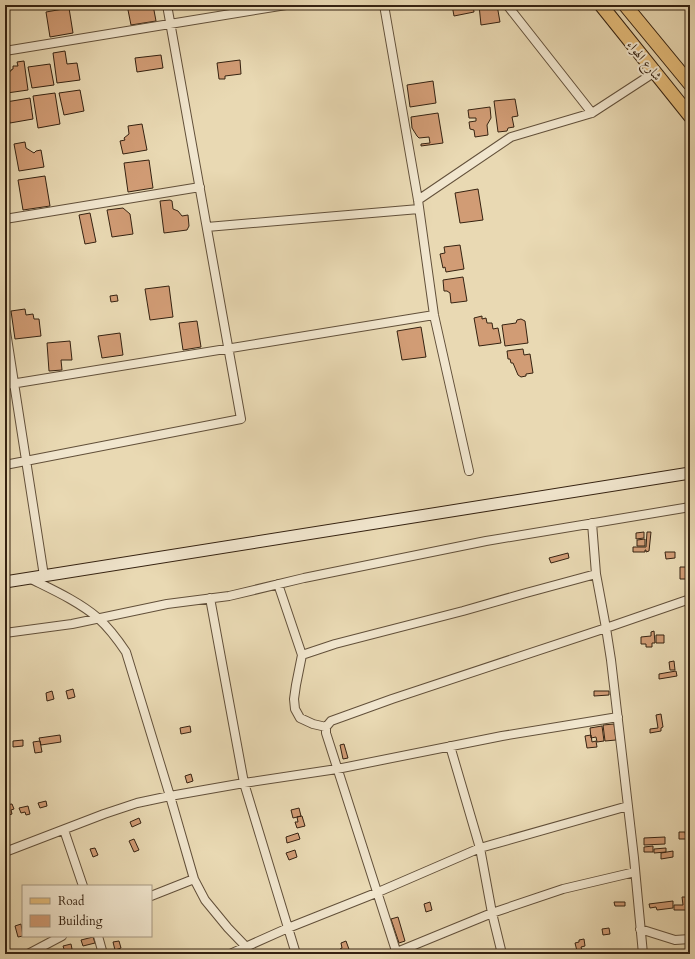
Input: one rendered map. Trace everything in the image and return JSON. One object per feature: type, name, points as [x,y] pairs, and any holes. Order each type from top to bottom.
[{"type":"main road","name":"شارع الهواء","points":[[601,5],[690,116]]},
{"type":"main road","name":"شارع الهواء","points":[[625,5],[690,84]]},
{"type":"street","points":[[5,465],[242,419],[167,5]]},
{"type":"street","points":[[5,51],[286,5]]},
{"type":"street","points":[[384,5],[420,209],[434,316],[469,471]]},
{"type":"street","points":[[507,5],[592,113]]},
{"type":"street","points":[[418,200],[510,137],[592,113],[655,72]]},
{"type":"street","points":[[5,219],[200,187]]},
{"type":"street","points":[[207,227],[420,209]]},
{"type":"street","points":[[5,385],[434,316]]},
{"type":"street","points":[[5,325],[44,576]]},
{"type":"street","points":[[5,582],[690,473]]},
{"type":"street","points":[[5,633],[72,624],[167,604],[229,596],[278,584],[486,540],[690,507]]},
{"type":"street","points":[[592,523],[596,574],[606,628],[618,717],[643,954]]},
{"type":"street","points":[[302,655],[335,644],[463,611],[526,592],[596,574]]},
{"type":"street","points":[[29,578],[65,595],[98,618],[126,652],[194,879],[205,900],[253,954]]},
{"type":"street","points":[[278,584],[302,655],[294,699],[295,710],[300,718],[313,724],[326,727]]},
{"type":"street","points":[[210,598],[244,783],[296,954]]},
{"type":"street","points":[[635,872],[563,889],[492,912],[397,953],[336,768],[326,733],[326,727],[330,721],[392,699],[690,599]]},
{"type":"street","points":[[5,852],[137,803],[336,768],[502,736],[618,717]]},
{"type":"street","points":[[450,746],[480,848],[492,912],[502,954]]},
{"type":"street","points":[[230,954],[288,928],[376,893],[480,848],[628,806]]},
{"type":"street","points":[[64,830],[83,885]]},
{"type":"street","points":[[152,896],[194,879]]},
{"type":"street","points":[[640,929],[676,940],[690,939]]},
{"type":"street","points":[[28,954],[60,937]]},
{"type":"street","points":[[98,937],[103,954]]},
{"type":"building","points":[[127,5],[153,5],[156,21],[131,25]]},
{"type":"building","points":[[452,5],[473,5],[474,12],[454,16]]},
{"type":"building","points":[[479,5],[497,5],[500,22],[481,25]]},
{"type":"building","points":[[69,8],[73,33],[50,37],[46,12]]},
{"type":"building","points":[[65,51],[67,64],[77,63],[80,80],[57,83],[53,53]]},
{"type":"building","points":[[161,55],[163,68],[137,72],[135,58]]},
{"type":"building","points":[[240,60],[241,74],[225,76],[225,79],[219,79],[217,63]]},
{"type":"building","points":[[24,61],[28,90],[7,93],[5,72],[11,71],[13,66],[18,66],[17,62]]},
{"type":"building","points":[[50,64],[54,85],[32,88],[28,67]]},
{"type":"building","points":[[433,81],[436,103],[410,107],[407,85]]},
{"type":"building","points":[[80,90],[84,111],[64,115],[59,93]]},
{"type":"building","points":[[55,93],[60,124],[38,128],[33,96]]},
{"type":"building","points":[[30,98],[33,119],[10,123],[6,102]]},
{"type":"building","points":[[515,99],[518,116],[512,117],[514,127],[508,128],[507,131],[498,132],[494,101]]},
{"type":"building","points":[[490,107],[491,118],[487,125],[488,135],[475,137],[474,130],[470,129],[469,122],[476,121],[476,118],[469,118],[468,110]]},
{"type":"building","points":[[438,113],[443,143],[421,146],[421,144],[430,143],[429,137],[419,138],[417,136],[412,128],[411,117]]},
{"type":"building","points":[[142,124],[147,150],[123,154],[120,141],[125,140],[124,138],[129,134],[128,126]]},
{"type":"building","points":[[25,142],[26,148],[34,153],[41,150],[44,167],[19,171],[14,144]]},
{"type":"building","points":[[149,160],[153,188],[128,192],[124,163]]},
{"type":"building","points":[[45,176],[50,206],[23,210],[18,180]]},
{"type":"building","points":[[478,189],[483,220],[460,223],[455,193]]},
{"type":"building","points":[[160,201],[172,201],[173,209],[178,211],[182,216],[188,215],[189,226],[187,230],[164,233]]},
{"type":"building","points":[[123,208],[130,214],[133,234],[112,237],[107,210]]},
{"type":"building","points":[[90,213],[96,242],[85,244],[79,215]]},
{"type":"building","points":[[460,245],[464,269],[446,272],[445,267],[443,268],[440,254],[445,253],[444,247]]},
{"type":"building","points":[[463,277],[467,301],[451,303],[450,293],[444,291],[443,280]]},
{"type":"building","points":[[169,286],[173,317],[150,320],[145,289]]},
{"type":"building","points":[[117,295],[118,301],[111,302],[110,296]]},
{"type":"building","points":[[25,309],[26,315],[33,314],[34,319],[39,319],[41,336],[15,339],[11,311]]},
{"type":"building","points":[[482,316],[482,319],[486,318],[487,323],[492,323],[493,329],[498,328],[501,343],[479,346],[474,318]]},
{"type":"building","points":[[521,319],[525,321],[528,343],[505,346],[502,325],[516,323],[517,320]]},
{"type":"building","points":[[197,321],[201,347],[183,350],[179,323]]},
{"type":"building","points":[[421,327],[426,357],[402,360],[397,331]]},
{"type":"building","points":[[120,333],[123,355],[102,358],[98,336]]},
{"type":"building","points":[[70,341],[72,360],[61,360],[62,370],[49,371],[47,343]]},
{"type":"building","points":[[523,349],[524,355],[530,354],[533,373],[526,374],[526,376],[521,377],[518,375],[513,363],[511,363],[510,359],[508,359],[507,351]]},
{"type":"building","points":[[644,532],[644,538],[636,539],[636,533]]},
{"type":"building","points":[[647,532],[651,532],[649,551],[646,552],[645,550],[645,552],[633,552],[633,547],[646,547]]},
{"type":"building","points":[[645,539],[645,546],[637,546],[637,540]]},
{"type":"building","points":[[665,552],[675,552],[675,558],[666,559]]},
{"type":"building","points":[[568,553],[569,558],[551,563],[549,558]]},
{"type":"building","points":[[680,567],[686,567],[686,579],[680,579]]},
{"type":"building","points":[[654,631],[655,643],[652,643],[652,647],[646,647],[646,644],[641,644],[641,637],[651,636],[651,632]]},
{"type":"building","points":[[656,635],[664,635],[664,643],[656,643]]},
{"type":"building","points":[[674,661],[675,670],[670,670],[669,662]]},
{"type":"building","points":[[676,671],[677,676],[659,679],[659,674]]},
{"type":"building","points":[[73,689],[75,697],[68,699],[66,691]]},
{"type":"building","points":[[52,691],[54,699],[47,701],[46,693]]},
{"type":"building","points":[[594,691],[609,691],[609,695],[594,696]]},
{"type":"building","points":[[661,714],[663,727],[661,728],[661,731],[650,733],[650,729],[658,728],[656,715]]},
{"type":"building","points":[[614,724],[616,740],[605,741],[603,725]]},
{"type":"building","points":[[190,726],[191,732],[181,734],[180,728]]},
{"type":"building","points":[[602,726],[604,741],[597,742],[596,737],[591,738],[590,728]]},
{"type":"building","points":[[60,735],[61,742],[41,745],[39,738]]},
{"type":"building","points":[[591,735],[592,742],[596,741],[597,747],[587,748],[585,736]]},
{"type":"building","points":[[23,740],[23,746],[13,747],[13,741]]},
{"type":"building","points":[[40,741],[42,752],[35,753],[33,742]]},
{"type":"building","points":[[344,744],[348,758],[343,759],[340,745]]},
{"type":"building","points":[[5,758],[7,758],[9,771],[5,772]]},
{"type":"building","points":[[191,774],[193,781],[187,783],[185,776]]},
{"type":"building","points":[[46,801],[47,806],[40,808],[38,803]]},
{"type":"building","points":[[12,804],[14,809],[11,810],[12,814],[6,816],[5,805]]},
{"type":"building","points":[[28,806],[30,814],[26,815],[25,812],[21,813],[19,808]]},
{"type":"building","points":[[299,808],[301,816],[293,818],[291,810]]},
{"type":"building","points":[[302,816],[305,826],[297,828],[295,822],[298,822],[297,817]]},
{"type":"building","points":[[139,818],[141,823],[132,827],[130,822]]},
{"type":"building","points":[[679,832],[685,832],[686,839],[679,839]]},
{"type":"building","points":[[298,833],[300,839],[287,843],[286,837]]},
{"type":"building","points":[[665,837],[665,844],[644,845],[644,838]]},
{"type":"building","points":[[134,839],[139,850],[134,852],[129,841]]},
{"type":"building","points":[[653,846],[653,852],[644,852],[644,847]]},
{"type":"building","points":[[95,848],[98,855],[93,857],[90,849]]},
{"type":"building","points":[[666,848],[666,852],[654,853],[654,849]]},
{"type":"building","points":[[295,850],[297,857],[289,860],[286,853]]},
{"type":"building","points":[[673,851],[673,857],[661,859],[661,853]]},
{"type":"building","points":[[682,897],[686,897],[687,904],[690,904],[690,910],[674,910],[674,905],[683,905]]},
{"type":"building","points":[[673,901],[673,908],[657,910],[656,907],[650,908],[649,904]]},
{"type":"building","points":[[430,902],[432,910],[426,912],[424,904]]},
{"type":"building","points":[[614,902],[625,902],[625,906],[615,906]]},
{"type":"building","points":[[398,917],[405,941],[399,943],[391,919]]},
{"type":"building","points":[[21,924],[22,936],[18,937],[15,926]]},
{"type":"building","points":[[609,928],[610,934],[603,935],[602,929]]},
{"type":"building","points":[[93,937],[95,943],[83,946],[81,940]]},
{"type":"building","points":[[584,939],[585,946],[581,947],[582,950],[577,951],[575,943]]},
{"type":"building","points":[[119,941],[121,948],[115,950],[113,942]]},
{"type":"building","points":[[346,941],[350,952],[341,954],[341,943]]},
{"type":"building","points":[[71,944],[72,949],[65,952],[63,946]]}]
